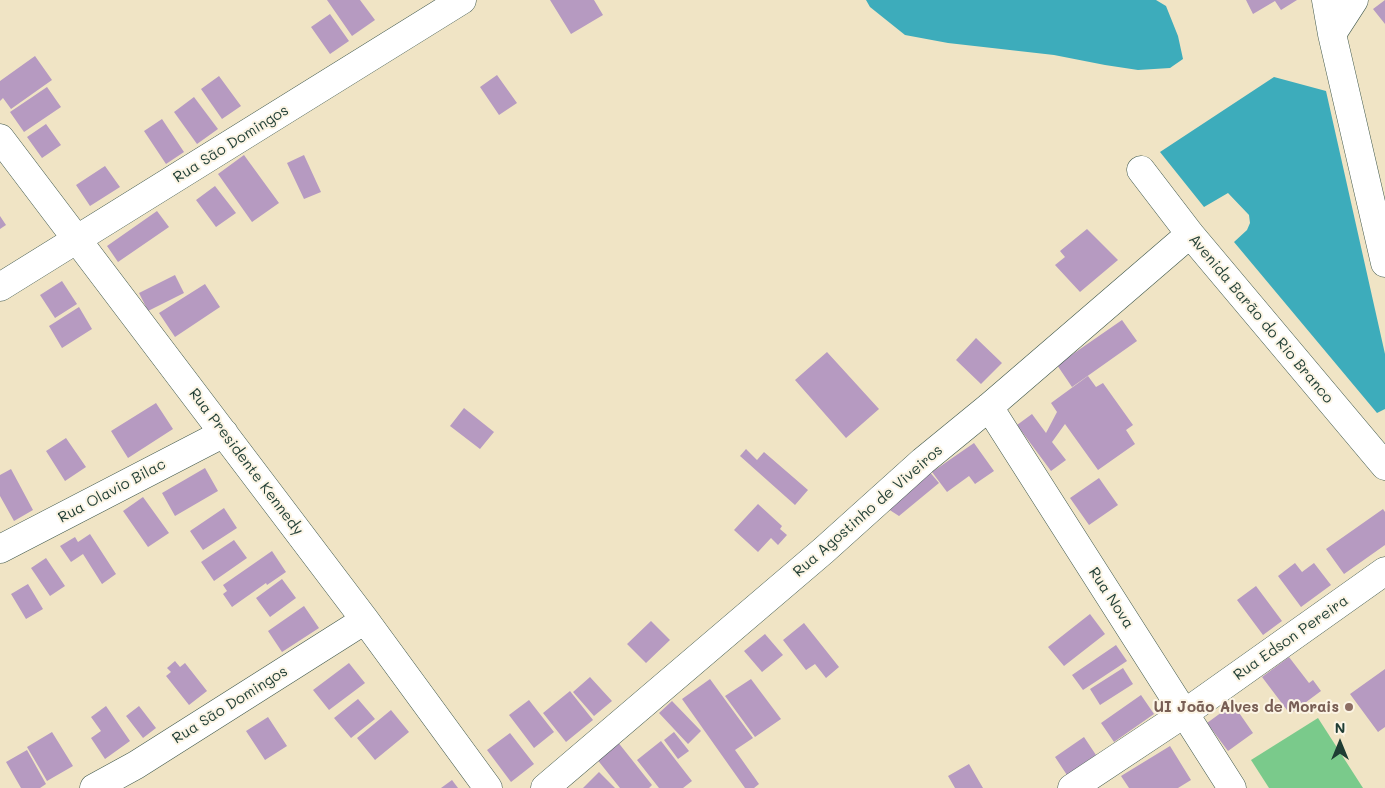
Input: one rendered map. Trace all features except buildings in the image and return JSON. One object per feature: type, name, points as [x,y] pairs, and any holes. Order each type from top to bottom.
[{"type":"street","name":"Rua São Domingos","points":[[0,287],[462,0]]},
{"type":"street","points":[[1326,0],[1332,34],[1385,263]]},
{"type":"street","points":[[1332,34],[1354,0]]},
{"type":"street","name":"Rua Presidente Kennedy","points":[[0,138],[224,432],[488,788]]},
{"type":"street","name":"Avenida Barão do Rio Branco","points":[[1141,170],[1190,234],[1385,466]]},
{"type":"street","name":"Rua Agostinho de Viveiros","points":[[545,788],[823,551],[923,461],[989,407],[1190,234]]},
{"type":"street","name":"Rua Nova","points":[[989,407],[1232,788]]},
{"type":"street","name":"Rua Olavio Bilac","points":[[0,549],[224,432]]},
{"type":"street","name":"Rua Edson Pereira","points":[[1072,788],[1185,713],[1385,571]]},
{"type":"street","name":"Rua São Domingos","points":[[94,788],[136,765],[365,620]]},
{"type":"green space","points":[[1318,718],[1363,788],[1269,788],[1251,760]]},
{"type":"water","points":[[866,0],[1156,0],[1166,6],[1178,36],[1183,59],[1170,68],[1138,70],[1054,55],[948,43],[905,35],[870,7]]},
{"type":"water","points":[[1274,77],[1326,91],[1385,354],[1385,409],[1377,413],[1234,242],[1247,230],[1250,223],[1249,215],[1228,193],[1204,207],[1160,152]]},
{"type":"place","name":"UI João Alves de Morais","points":[[1349,707]]}]
